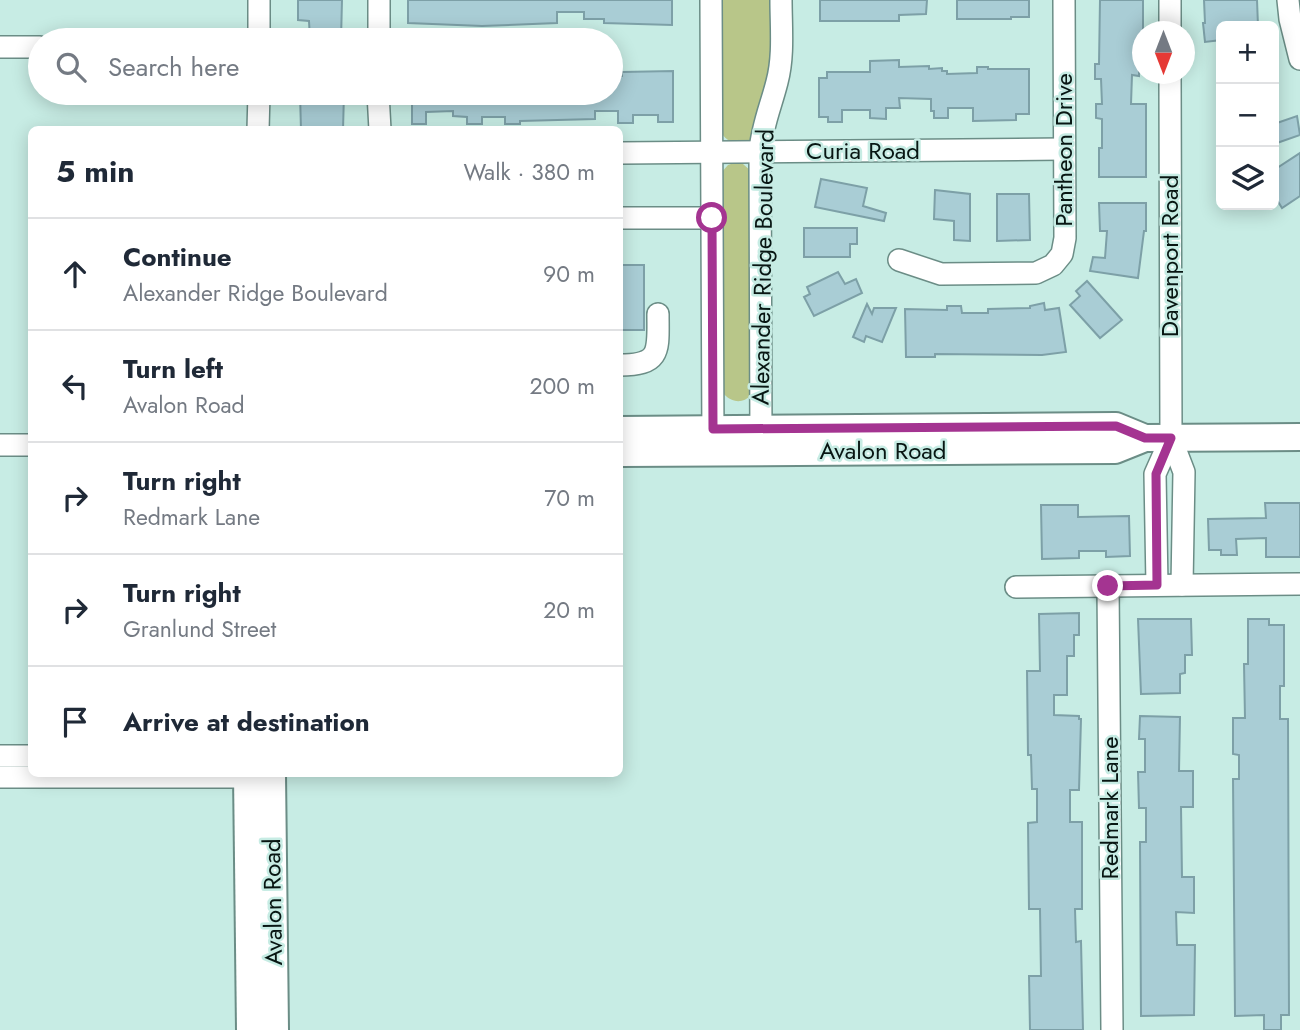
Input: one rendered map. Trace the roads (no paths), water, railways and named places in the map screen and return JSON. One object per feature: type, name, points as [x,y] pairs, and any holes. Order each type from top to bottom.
[{"type":"main road","name":"Avalon Road","points":[[623,430],[713,440],[1115,450],[1158,438],[1300,437]]},
{"type":"main road","name":"Avalon Road","points":[[623,453],[713,440]]},
{"type":"main road","name":"Avalon Road","points":[[250,1030],[260,777]]},
{"type":"main road","name":"Avalon Road","points":[[260,777],[275,1030]]},
{"type":"street","points":[[259,0],[259,28]]},
{"type":"street","points":[[379,0],[379,28]]},
{"type":"street","name":"Alexander Ridge Boulevard","points":[[711,0],[713,440]]},
{"type":"street","name":"Alexander Ridge Boulevard","points":[[762,440],[760,151],[764,121],[777,82],[781,54],[781,0]]},
{"type":"street","name":"Pantheon Drive","points":[[899,260],[941,274],[1036,273],[1053,265],[1062,254],[1065,238],[1064,0]]},
{"type":"street","points":[[1170,0],[1170,21]]},
{"type":"street","points":[[1288,0],[1300,59]]},
{"type":"street","points":[[0,47],[28,47]]},
{"type":"street","name":"Davenport Road","points":[[1158,438],[1170,84]]},
{"type":"street","points":[[258,105],[258,126]]},
{"type":"street","points":[[379,105],[380,126]]},
{"type":"street","name":"Curia Road","points":[[623,153],[1064,149]]},
{"type":"street","points":[[623,218],[712,218]]},
{"type":"street","points":[[623,365],[647,362],[654,356],[658,349],[658,314]]},
{"type":"street","points":[[1157,585],[1158,438]]},
{"type":"street","points":[[1158,438],[1184,472],[1182,585]]},
{"type":"street","points":[[0,445],[28,445]]},
{"type":"street","points":[[1156,533],[1183,533]]},
{"type":"street","points":[[1016,587],[1300,584]]},
{"type":"street","name":"Redmark Lane","points":[[1108,586],[1112,1030]]},
{"type":"street","points":[[0,756],[28,755]]},
{"type":"street","points":[[0,777],[28,777]]}]
